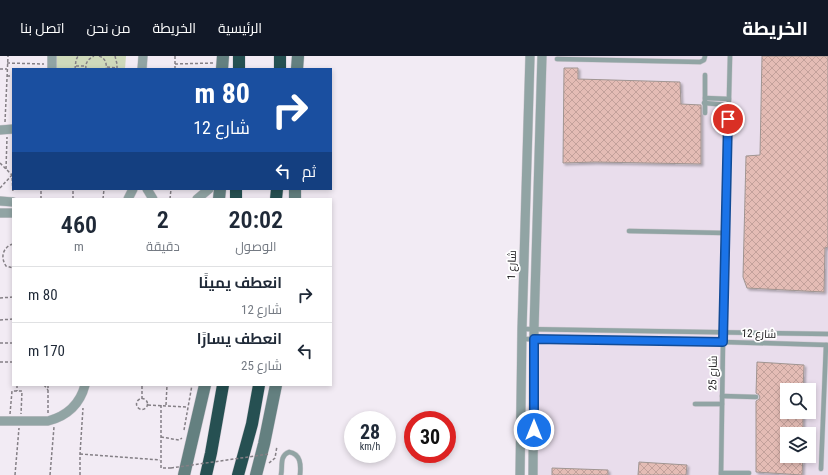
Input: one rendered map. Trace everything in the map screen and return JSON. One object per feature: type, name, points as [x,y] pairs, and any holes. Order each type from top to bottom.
[{"type":"highway","points":[[238,68],[239,56]]},
{"type":"highway","points":[[280,56],[280,68]]},
{"type":"highway","points":[[206,475],[223,386]]},
{"type":"highway","points":[[238,475],[252,424],[259,386]]},
{"type":"main road","points":[[297,68],[298,56]]},
{"type":"main road","points":[[184,475],[205,386]]},
{"type":"main road","points":[[256,475],[276,386]]},
{"type":"street","points":[[142,56],[142,68]]},
{"type":"street","name":"شارع 1","points":[[520,475],[522,329],[530,56]]},
{"type":"street","points":[[533,475],[534,329],[542,56]]},
{"type":"street","points":[[198,198],[208,190]]},
{"type":"street","points":[[0,201],[12,202]]},
{"type":"street","points":[[0,213],[12,213]]},
{"type":"street","points":[[0,422],[51,420],[64,415],[79,400],[85,386]]},
{"type":"lane","points":[[557,59],[608,58],[700,62],[704,60],[705,56]]},
{"type":"lane","name":"شارع 25","points":[[721,474],[730,56]]},
{"type":"lane","points":[[704,113],[705,76]]},
{"type":"lane","points":[[704,101],[729,102]]},
{"type":"lane","points":[[629,231],[725,233]]},
{"type":"lane","name":"شارع 12","points":[[522,329],[828,334]]},
{"type":"lane","name":"شارع 12","points":[[522,339],[827,345]]},
{"type":"lane","points":[[821,469],[827,345]]},
{"type":"lane","points":[[722,396],[756,398]]},
{"type":"lane","points":[[695,404],[722,404]]},
{"type":"lane","points":[[282,475],[282,458],[289,452],[295,454],[301,463],[300,475]]},
{"type":"lane","points":[[721,474],[749,473]]},
{"type":"path","points":[[6,169],[5,128],[8,56]]},
{"type":"path","points":[[78,56],[75,66],[86,68],[88,60],[94,56]]},
{"type":"path","points":[[99,56],[106,61],[107,68]]},
{"type":"path","points":[[115,56],[117,68]]},
{"type":"path","points":[[175,56],[175,68]]},
{"type":"path","points":[[8,63],[52,63]]},
{"type":"path","points":[[175,64],[222,63]]},
{"type":"path","points":[[0,70],[7,69]]},
{"type":"path","points":[[7,76],[12,76]]},
{"type":"path","points":[[0,163],[12,173]]},
{"type":"path","points":[[0,188],[12,175]]},
{"type":"path","points":[[12,244],[6,248],[2,258],[6,266],[12,268]]},
{"type":"path","points":[[0,298],[12,297]]},
{"type":"path","points":[[0,320],[12,319]]},
{"type":"path","points":[[0,343],[12,342]]},
{"type":"path","points":[[0,362],[12,362]]},
{"type":"path","points":[[16,386],[16,391]]},
{"type":"path","points":[[45,386],[48,390]]},
{"type":"path","points":[[48,386],[51,420],[50,475]]},
{"type":"path","points":[[142,386],[142,399],[138,402],[138,408],[143,410],[148,405],[188,407]]},
{"type":"path","points":[[166,405],[167,386]]},
{"type":"path","points":[[184,430],[192,386]]},
{"type":"path","points":[[142,399],[146,400],[148,405]]},
{"type":"path","points":[[161,405],[161,468],[171,468],[269,454]]},
{"type":"path","points":[[80,475],[83,406]]},
{"type":"path","points":[[161,437],[179,440],[183,437]]},
{"type":"path","points":[[275,458],[277,446]]},
{"type":"path","points":[[80,454],[160,460]]},
{"type":"shaded area","points":[[537,56],[828,56],[828,475],[528,475]]},
{"type":"green space","points":[[57,56],[126,56],[125,68],[57,68]]},
{"type":"building","points":[[762,56],[828,56],[828,247],[825,248],[824,292],[747,288],[743,277],[746,156],[760,155]]},
{"type":"building","points":[[564,68],[578,68],[578,79],[680,82],[681,104],[701,105],[701,164],[595,162],[563,163]]},
{"type":"building","points":[[757,362],[804,365],[803,383],[780,383],[780,419],[803,419],[803,427],[780,427],[780,463],[803,463],[802,475],[756,472],[756,401],[760,397],[756,393]]},
{"type":"building","points":[[639,462],[687,465],[686,475],[638,475]]},
{"type":"building","points":[[552,468],[608,470],[608,475],[552,475]]},
{"type":"route","points":[[534,430],[534,339],[723,342],[728,119]]}]
